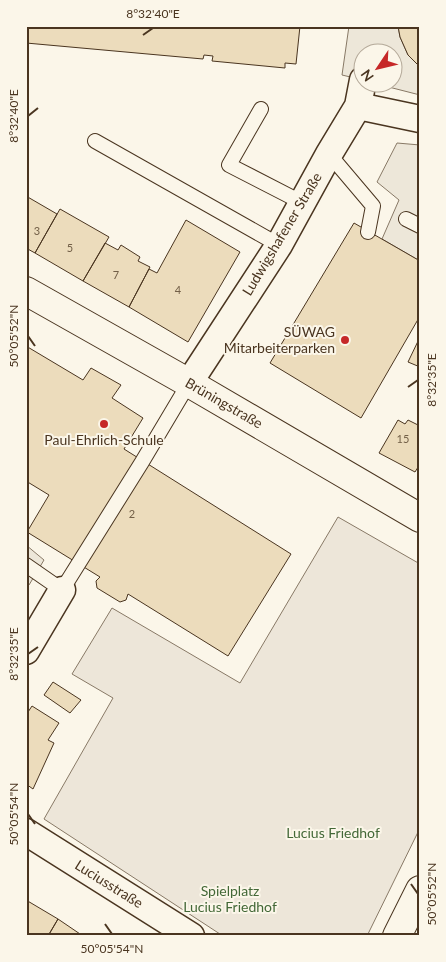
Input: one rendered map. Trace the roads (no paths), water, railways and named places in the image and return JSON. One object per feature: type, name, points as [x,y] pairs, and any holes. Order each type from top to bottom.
[{"type":"street","name":"Ludwigshafener Straße","points":[[189,383],[279,245],[358,106],[361,92]]},
{"type":"street","points":[[358,106],[420,119]]},
{"type":"street","name":"Brüningstraße","points":[[26,291],[189,383],[420,518]]},
{"type":"street","points":[[26,651],[62,590]]},
{"type":"street","name":"Luciusstraße","points":[[26,832],[191,936]]},
{"type":"street","points":[[397,936],[420,890]]},
{"type":"lane","points":[[261,109],[229,165],[303,203]]},
{"type":"lane","points":[[95,141],[279,245]]},
{"type":"lane","points":[[329,154],[373,206],[368,232]]},
{"type":"lane","points":[[406,220],[420,226]]},
{"type":"lane","points":[[26,565],[62,590],[189,383]]},
{"type":"place","name":"SÜWAG Mitarbeiterparken","points":[[345,340]]},
{"type":"place","name":"Paul-Ehrlich-Schule","points":[[104,424]]},
{"type":"park label","name":"Lucius Friedhof","points":[[333,833]]},
{"type":"park label","name":"Spielplatz Lucius Friedhof","points":[[230,900]]}]
